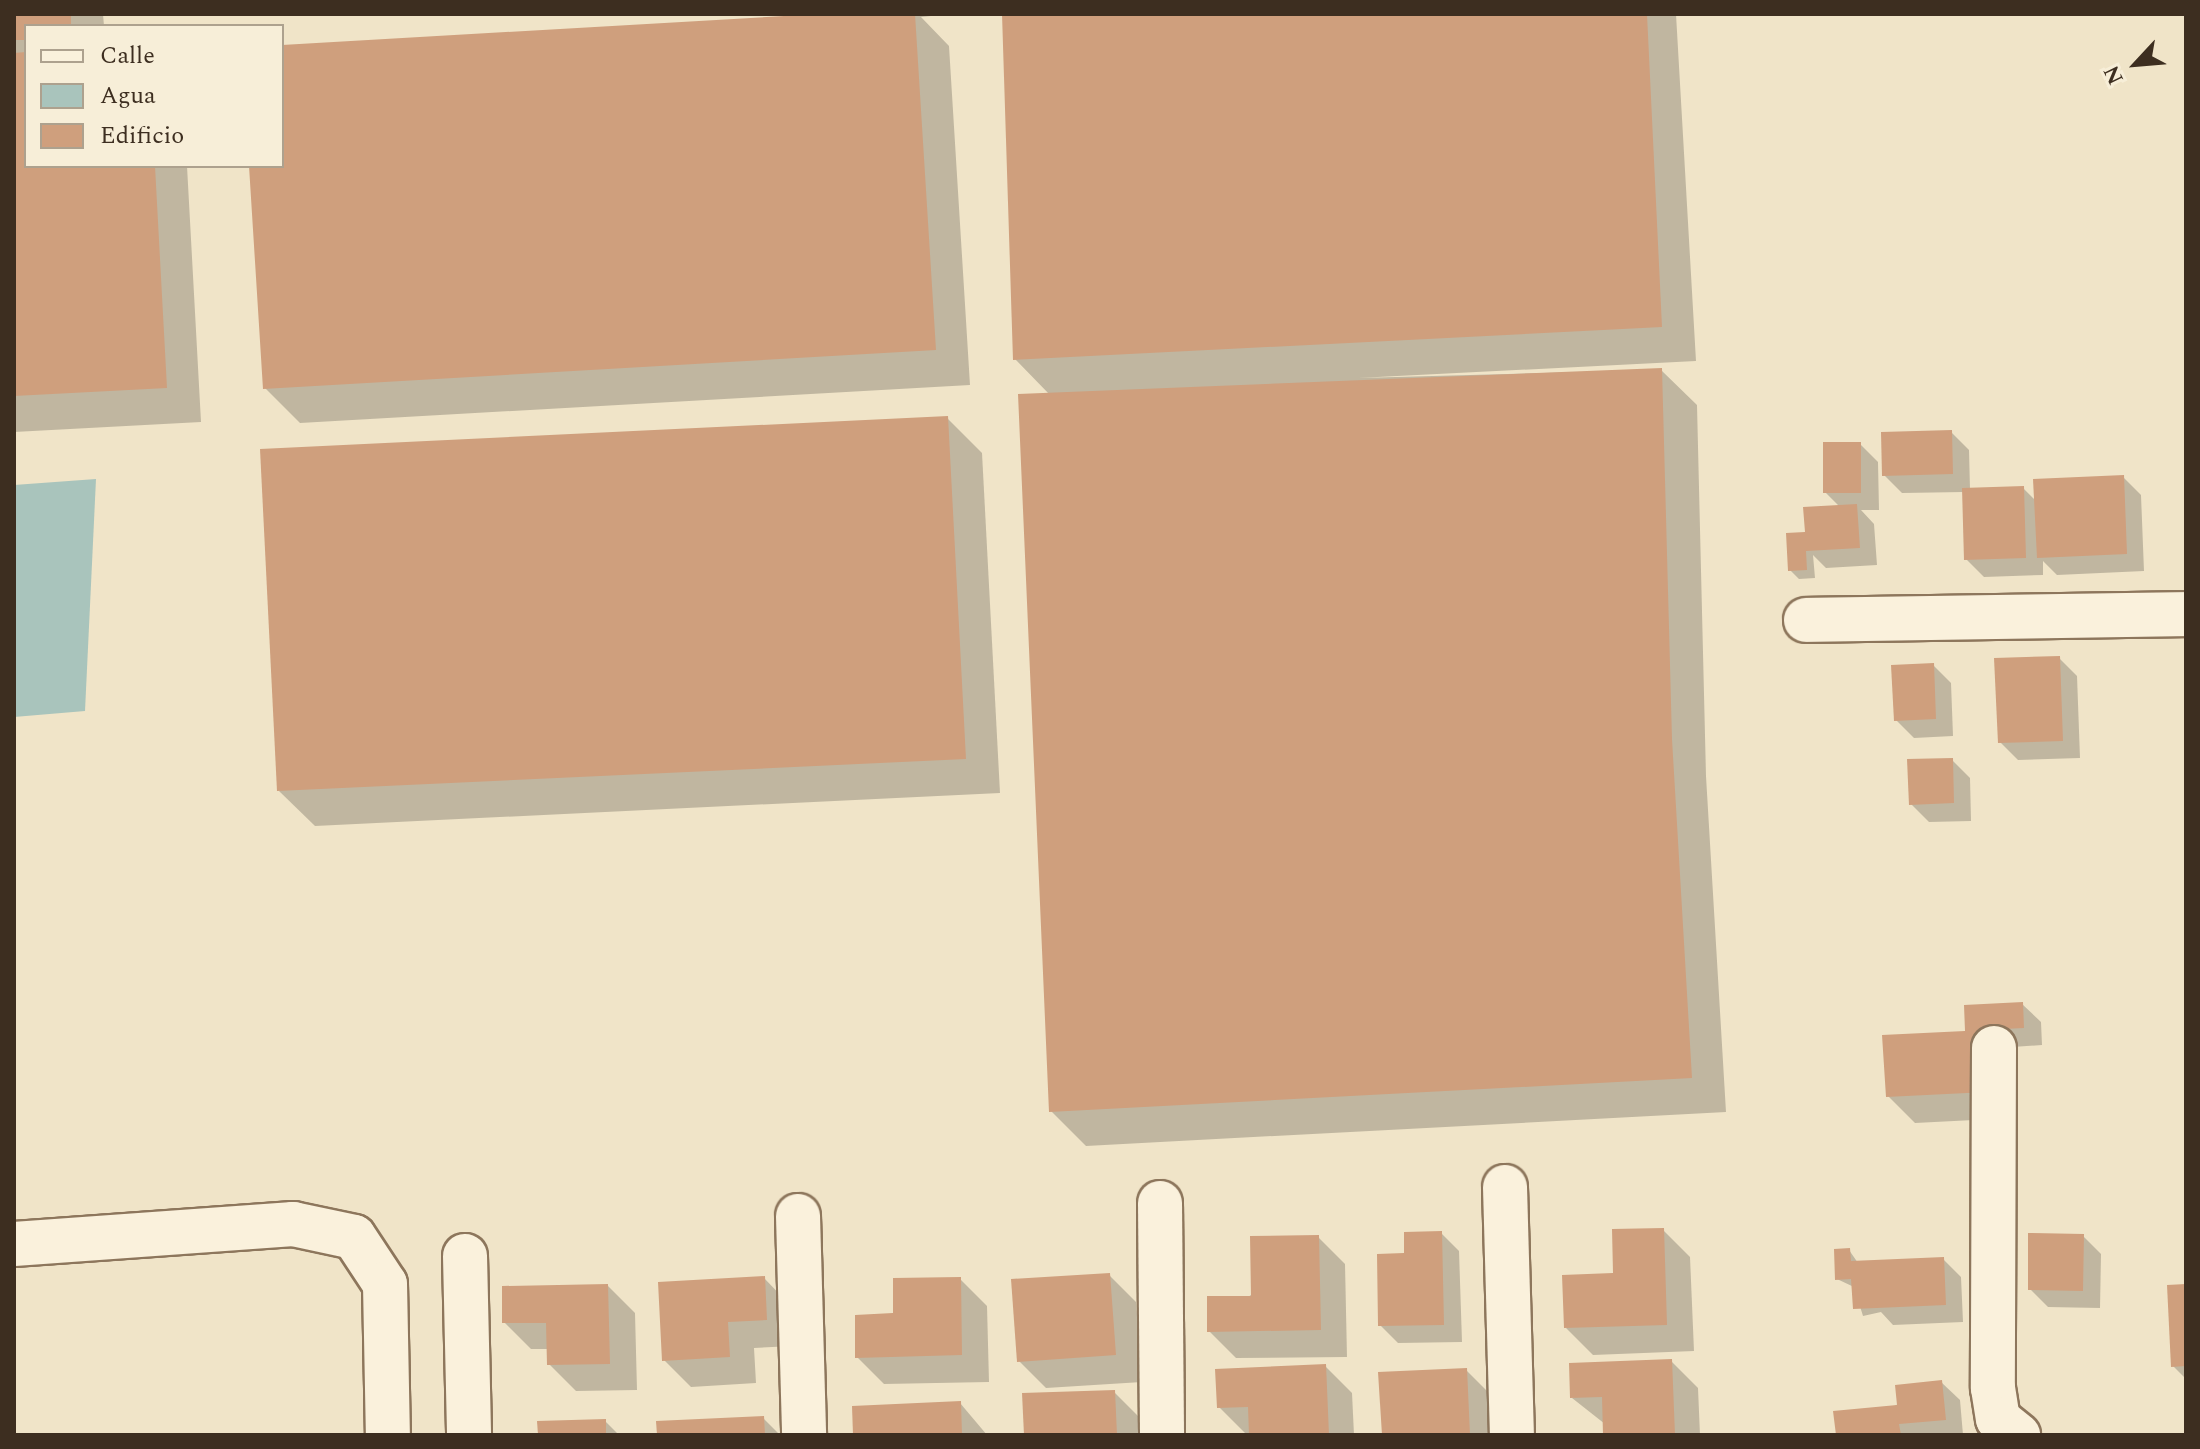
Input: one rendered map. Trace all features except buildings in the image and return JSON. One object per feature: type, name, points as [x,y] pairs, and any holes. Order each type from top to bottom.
[{"type":"street","points":[[1806,620],[2186,614]]},
{"type":"street","points":[[1994,1048],[1993,1388],[1998,1419],[2018,1435]]},
{"type":"street","points":[[1505,1187],[1512,1435]]},
{"type":"street","points":[[1160,1203],[1162,1435]]},
{"type":"street","points":[[798,1216],[804,1435]]},
{"type":"street","points":[[14,1244],[293,1224],[354,1237],[385,1284],[388,1435]]},
{"type":"street","points":[[465,1256],[469,1435]]},
{"type":"water","points":[[96,479],[85,711],[14,717],[14,485]]}]
